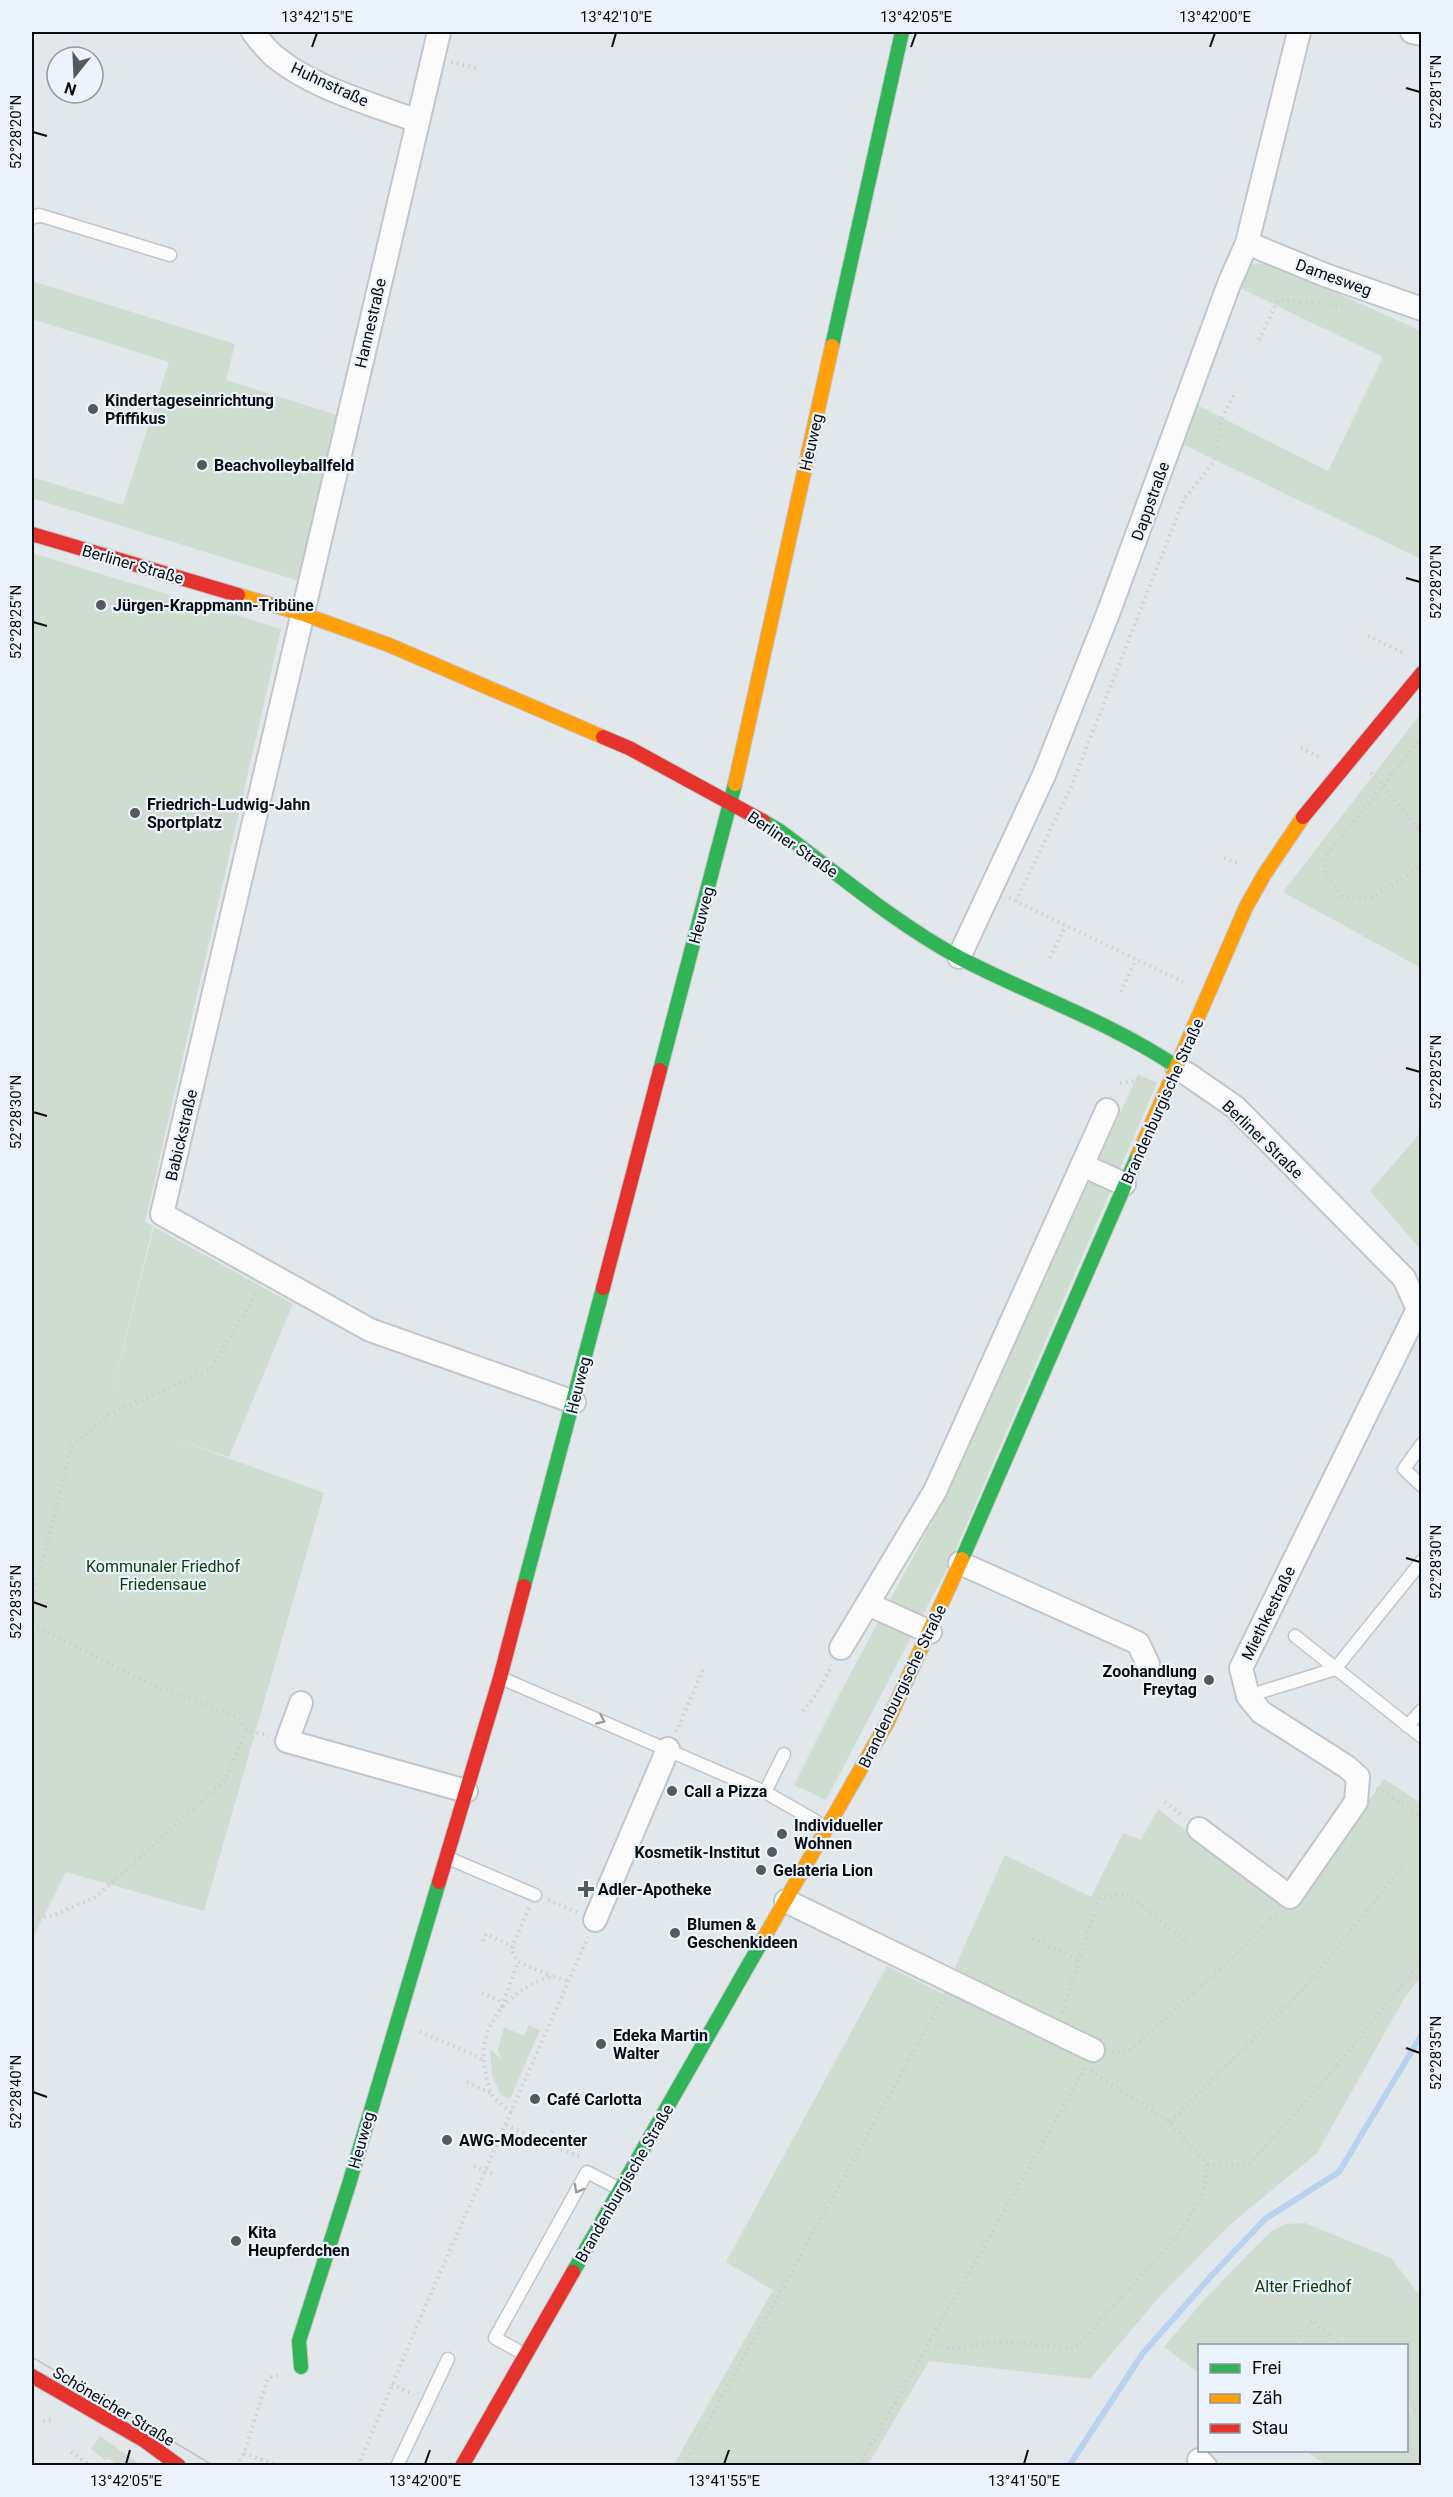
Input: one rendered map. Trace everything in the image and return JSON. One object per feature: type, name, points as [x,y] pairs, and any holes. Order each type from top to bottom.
[{"type":"street","name":"Huhnstraße","points":[[253,32],[272,55],[295,71],[354,98],[417,121]]},
{"type":"street","name":"Hannestraße","points":[[303,614],[439,32]]},
{"type":"street","name":"Heuweg","points":[[301,2367],[299,2341],[500,1678],[731,803],[902,32]]},
{"type":"street","name":"Dappstraße","points":[[958,957],[1048,765],[1113,600],[1229,284],[1247,243],[1299,32]]},
{"type":"street","points":[[1412,32],[1422,34]]},
{"type":"street","name":"Damesweg","points":[[1247,243],[1325,275],[1422,309]]},
{"type":"street","name":"Berliner Straße","points":[[32,534],[303,614],[389,645],[629,748],[731,803],[780,831],[916,932],[958,957],[1146,1047],[1235,1107],[1404,1278],[1420,1313]]},
{"type":"street","name":"Babickstraße","points":[[303,614],[162,1214],[370,1330],[574,1402]]},
{"type":"street","name":"Brandenburgische Straße","points":[[462,2466],[887,1722],[930,1632],[1124,1184],[1262,876],[1291,834],[1341,770],[1422,673]]},
{"type":"street","points":[[841,1648],[935,1491],[1107,1110]]},
{"type":"street","points":[[1082,1166],[1124,1184]]},
{"type":"street","name":"Miethkestraße","points":[[1248,1696],[1241,1668],[1420,1313]]},
{"type":"street","points":[[960,1563],[1138,1642],[1148,1664]]},
{"type":"street","points":[[868,1604],[930,1632]]},
{"type":"street","points":[[1199,1829],[1290,1897],[1356,1803],[1358,1777],[1347,1767],[1262,1712],[1248,1696]]},
{"type":"street","points":[[300,1703],[287,1741],[466,1791]]},
{"type":"street","points":[[596,1920],[668,1749]]},
{"type":"street","points":[[786,1901],[952,1983],[1054,2030],[1089,2059]]},
{"type":"street","name":"Schöneicher Straße","points":[[32,2376],[145,2441],[179,2466]]},
{"type":"lane","points":[[32,218],[39,215],[170,255]]},
{"type":"lane","points":[[1422,1444],[1404,1469],[1422,1485]]},
{"type":"lane","points":[[1248,1696],[1335,1669],[1422,1562]]},
{"type":"lane","points":[[1295,1636],[1422,1737]]},
{"type":"lane","points":[[500,1678],[548,1696],[765,1792],[827,1827]]},
{"type":"lane","points":[[1407,1726],[1422,1710]]},
{"type":"lane","points":[[765,1792],[784,1754]]},
{"type":"lane","points":[[447,1858],[535,1895]]},
{"type":"lane","points":[[526,2355],[495,2338],[587,2172],[621,2190]]},
{"type":"lane","points":[[397,2466],[448,2359]]},
{"type":"path","points":[[1259,340],[1278,300],[1333,307],[1355,306]]},
{"type":"path","points":[[1016,902],[1071,787],[1184,499],[1214,462],[1222,418],[1235,393]]},
{"type":"path","points":[[1368,636],[1396,649]]},
{"type":"path","points":[[1422,737],[1325,857],[1325,873],[1342,896],[1372,897],[1422,865]]},
{"type":"path","points":[[1301,748],[1316,755]]},
{"type":"path","points":[[1371,773],[1384,786],[1420,832],[1422,838]]},
{"type":"path","points":[[1224,858],[1239,864]]},
{"type":"path","points":[[989,889],[1183,982]]},
{"type":"path","points":[[1050,958],[1066,926]]},
{"type":"path","points":[[1121,992],[1136,959]]},
{"type":"path","points":[[1120,1083],[1152,1078]]},
{"type":"path","points":[[32,1597],[50,1537],[72,1446],[109,1414],[210,1370],[268,1273]]},
{"type":"path","points":[[32,1624],[141,1680],[237,1717],[247,1730],[287,1741]]},
{"type":"path","points":[[803,1711],[816,1695],[841,1648]]},
{"type":"path","points":[[668,1749],[703,1670]]},
{"type":"path","points":[[32,1918],[52,1916],[96,1897],[225,1780],[247,1730]]},
{"type":"path","points":[[1358,1777],[1422,1817]]},
{"type":"path","points":[[1170,2122],[1307,1984],[1401,1868]]},
{"type":"path","points":[[1054,2030],[1099,1898],[1126,1893],[1186,1941]]},
{"type":"path","points":[[535,1895],[511,1950],[518,1962],[568,1981]]},
{"type":"path","points":[[859,2466],[1089,2059],[1130,2050],[1219,1970],[1285,1905],[1290,1897]]},
{"type":"path","points":[[358,2466],[596,1920]]},
{"type":"path","points":[[483,1941],[486,1934],[512,1946]]},
{"type":"path","points":[[1028,1936],[1079,1960]]},
{"type":"path","points":[[1089,2059],[1103,2077],[1170,2122],[1208,2165],[1248,2165],[1299,2111],[1358,2042],[1422,1959]]},
{"type":"path","points":[[491,2093],[483,2061],[485,2042],[502,2006],[518,1962]]},
{"type":"path","points":[[502,2006],[525,1986],[552,1976]]},
{"type":"path","points":[[684,2465],[952,1983]]},
{"type":"path","points":[[482,1993],[498,2000],[502,2006]]},
{"type":"path","points":[[397,2022],[479,2057],[483,2061]]},
{"type":"path","points":[[467,2082],[491,2093],[511,2112]]},
{"type":"path","points":[[506,2125],[585,2159]]},
{"type":"path","points":[[548,2144],[554,2128]]},
{"type":"path","points":[[930,2340],[950,2349],[1002,2341],[1074,2349],[1175,2238],[1202,2198],[1208,2165]]},
{"type":"path","points":[[474,2166],[493,2174]]},
{"type":"path","points":[[1294,2344],[1313,2320],[1340,2344]]},
{"type":"path","points":[[237,2466],[244,2453],[268,2379],[301,2367]]},
{"type":"path","points":[[392,2384],[428,2402]]},
{"type":"path","points":[[1408,2402],[1422,2414]]},
{"type":"path","points":[[71,2452],[91,2466]]},
{"type":"path","points":[[244,2453],[279,2466]]},
{"type":"green space","points":[[1270,263],[1421,331],[1421,559],[1184,445],[1197,405],[1328,471],[1383,357],[1236,286],[1251,264]]},
{"type":"green space","points":[[32,281],[235,344],[226,380],[337,415],[299,581],[32,498],[32,477],[123,505],[169,362],[32,319]]},
{"type":"green space","name":"Kommunaler Friedhof Friedensaue","points":[[32,553],[281,629],[145,1222],[153,1226],[107,1413],[154,1227],[293,1304],[229,1457],[168,1436],[324,1493],[204,1911],[66,1872],[32,1939]]},
{"type":"green space","points":[[1421,713],[1421,968],[1283,892]]},
{"type":"green space","points":[[1138,1074],[1157,1083],[949,1565],[826,1800],[794,1785],[838,1697],[941,1505]]},
{"type":"green space","points":[[1421,1132],[1421,1250],[1370,1191]]},
{"type":"green space","points":[[1384,1779],[1421,1803],[1421,1977],[1405,1997],[1317,2153],[1232,2223],[1160,2296],[1090,2379],[929,2361],[868,2465],[673,2466],[773,2290],[726,2262],[887,1966],[943,1994],[1005,1855],[1091,1897],[1123,1833],[1141,1840],[1158,1809],[1270,1896],[1300,1900]]},
{"type":"green space","points":[[529,2025],[540,2030],[510,2099],[501,2095],[492,2076],[490,2049],[501,2059],[498,2049],[504,2027],[524,2036]]},
{"type":"green space","name":"Alter Friedhof","points":[[1305,2223],[1391,2258],[1421,2297],[1421,2465],[1326,2465],[1307,2452],[1408,2452],[1408,2344],[1198,2344],[1198,2372],[1164,2347],[1203,2301],[1271,2231],[1286,2224]]},
{"type":"green space","points":[[100,2436],[138,2463],[120,2465],[107,2458],[105,2460],[91,2449]]},
{"type":"waterway","points":[[1069,2466],[1143,2353],[1213,2274],[1265,2219],[1339,2172],[1422,2034]]},
{"type":"tram line","points":[[32,2357],[214,2466]]},
{"type":"traffic: fast","points":[[832,346],[902,32]]},
{"type":"traffic: fast","points":[[660,1070],[735,784]]},
{"type":"traffic: fast","points":[[763,821],[780,831],[911,929],[934,943],[985,971],[1097,1022],[1177,1067]]},
{"type":"traffic: fast","points":[[962,1559],[1138,1155]]},
{"type":"traffic: fast","points":[[524,1586],[603,1288]]},
{"type":"traffic: fast","points":[[301,2367],[299,2341],[349,2184],[439,1882]]},
{"type":"traffic: fast","points":[[573,2272],[761,1943]]},
{"type":"traffic: slow","points":[[735,784],[832,346]]},
{"type":"traffic: slow","points":[[238,595],[303,614],[389,645],[603,737]]},
{"type":"traffic: slow","points":[[1138,1155],[1246,907],[1264,875],[1303,817]]},
{"type":"traffic: slow","points":[[761,1943],[887,1723],[962,1559]]},
{"type":"traffic: jam","points":[[32,534],[238,595]]},
{"type":"traffic: jam","points":[[1303,817],[1422,673]]},
{"type":"traffic: jam","points":[[603,737],[629,748],[763,821]]},
{"type":"traffic: jam","points":[[603,1288],[660,1070]]},
{"type":"traffic: jam","points":[[439,1882],[500,1678],[524,1586]]},
{"type":"traffic: jam","points":[[462,2466],[573,2272]]},
{"type":"traffic: jam","points":[[32,2376],[145,2441],[179,2466]]},
{"type":"place","name":"Kindertageseinrichtung Pfiffikus","points":[[93,409]]},
{"type":"place","name":"Beachvolleyballfeld","points":[[202,465]]},
{"type":"place","name":"Jürgen-Krappmann-Tribüne","points":[[101,605]]},
{"type":"place","name":"Friedrich-Ludwig-Jahn Sportplatz","points":[[135,813]]},
{"type":"place","name":"Zoohandlung Freytag","points":[[1209,1680]]},
{"type":"place","name":"Call a Pizza","points":[[672,1791]]},
{"type":"place","name":"Individueller Wohnen","points":[[782,1834]]},
{"type":"place","name":"Kosmetik-Institut","points":[[772,1852]]},
{"type":"place","name":"Gelateria Lion","points":[[761,1870]]},
{"type":"place","name":"Adler-Apotheke","points":[[586,1889]]},
{"type":"place","name":"Blumen & Geschenkideen","points":[[675,1933]]},
{"type":"place","name":"Edeka Martin Walter","points":[[601,2044]]},
{"type":"place","name":"Café Carlotta","points":[[535,2099]]},
{"type":"place","name":"AWG-Modecenter","points":[[447,2140]]},
{"type":"place","name":"Kita Heupferdchen","points":[[236,2241]]}]
